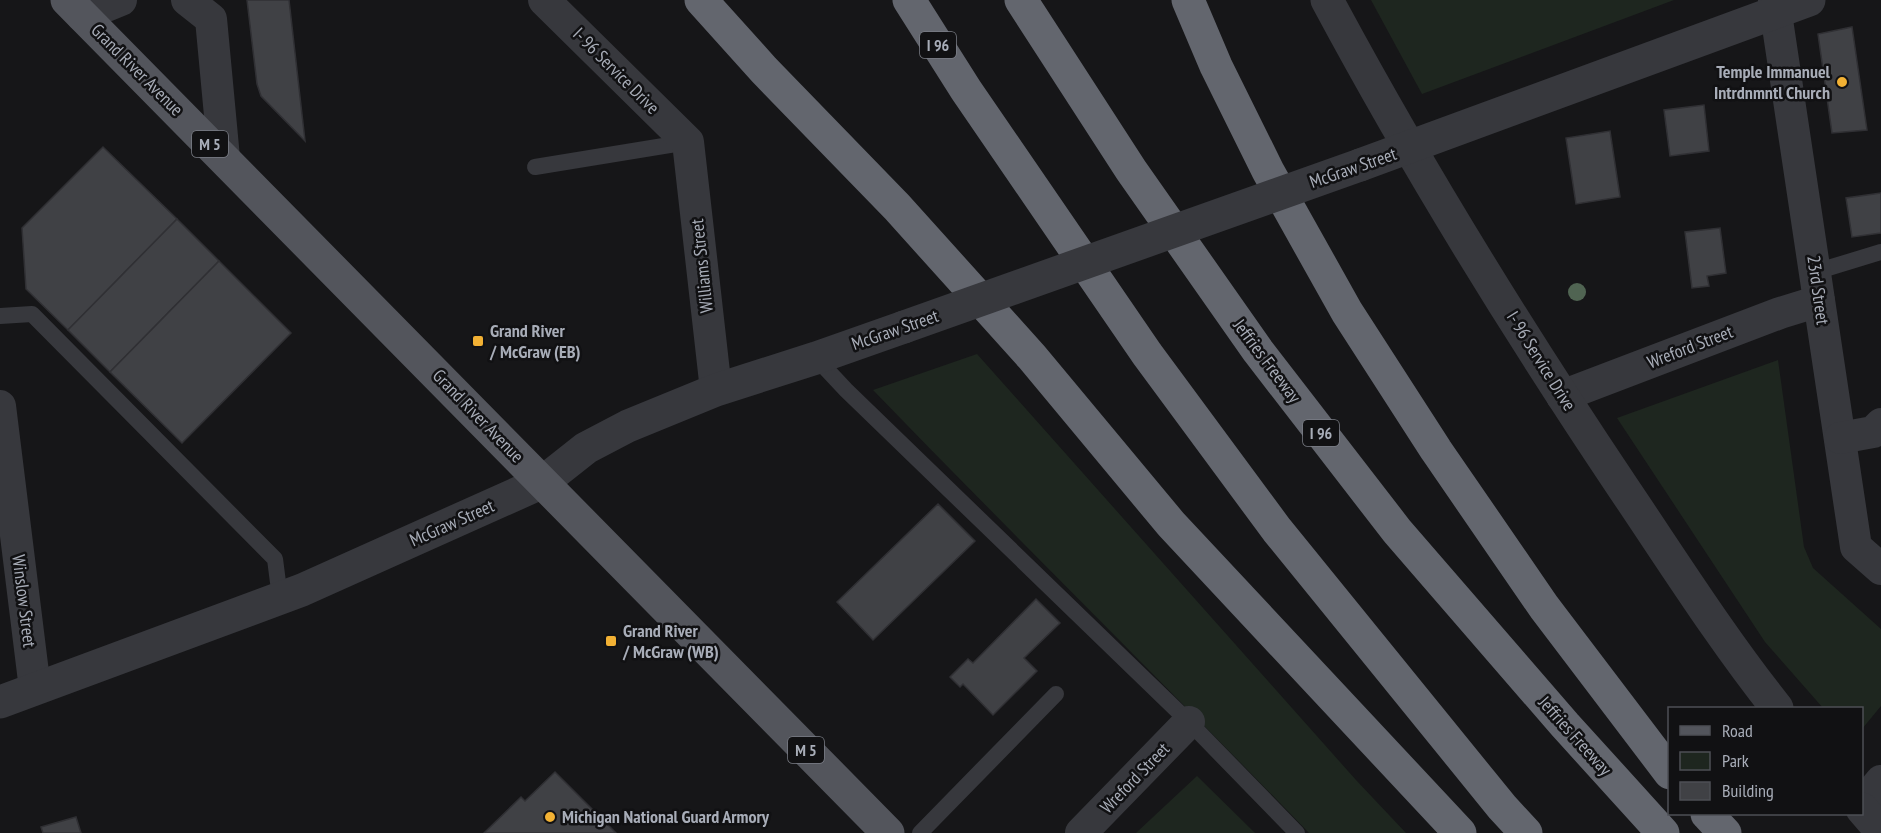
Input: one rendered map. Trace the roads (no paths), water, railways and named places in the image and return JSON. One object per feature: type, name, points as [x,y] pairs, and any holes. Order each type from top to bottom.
[{"type":"highway","points":[[701,0],[764,70],[897,207],[1032,357],[1171,524],[1460,833]]},
{"type":"highway","points":[[724,0],[764,70]]},
{"type":"highway","name":"I 96","points":[[909,0],[966,90],[1147,354],[1277,530],[1502,807],[1527,833]]},
{"type":"highway","name":"Jeffries Freeway","points":[[1021,0],[1131,170],[1258,351],[1397,531],[1565,725],[1663,833]]},
{"type":"highway","points":[[1188,0],[1216,66],[1268,171],[1347,312],[1436,450],[1544,607],[1668,770]]},
{"type":"highway","points":[[1709,815],[1725,833]]},
{"type":"main road","name":"Grand River Avenue","points":[[75,8],[888,833]]},
{"type":"street","points":[[75,8],[121,0]]},
{"type":"street","name":"I- 96 Service Drive","points":[[544,0],[688,142]]},
{"type":"street","name":"I- 96 Service Drive","points":[[1327,0],[1384,106],[1562,396],[1702,605],[1752,677],[1776,707]]},
{"type":"street","name":"McGraw Street","points":[[0,702],[302,590],[543,482],[586,448],[628,426],[716,390],[816,358],[1410,148],[1775,6],[1809,0]]},
{"type":"street","points":[[202,6],[224,158]]},
{"type":"street","name":"23rd Street","points":[[1775,6],[1856,548],[1881,569]]},
{"type":"street","name":"Williams Street","points":[[688,142],[716,390]]},
{"type":"street","name":"Wreford Street","points":[[1562,396],[1779,313],[1817,286]]},
{"type":"street","name":"Winslow Street","points":[[0,406],[35,689]]},
{"type":"street","points":[[1840,438],[1874,432],[1881,424]]},
{"type":"street","name":"Wreford Street","points":[[1081,833],[1189,722]]},
{"type":"street","points":[[1863,803],[1881,781]]},
{"type":"street","points":[[1863,810],[1881,831]]},
{"type":"lane","points":[[535,166],[688,142]]},
{"type":"lane","points":[[1817,286],[1881,252]]},
{"type":"lane","points":[[0,316],[32,314],[275,559],[280,598]]},
{"type":"lane","points":[[816,358],[855,399],[1189,722],[1297,833]]},
{"type":"lane","points":[[920,833],[1056,694]]},
{"type":"place","name":"Temple Immanuel Intrdnmntl Church","points":[[1842,82]]},
{"type":"place","name":"Grand River / McGraw (EB)","points":[[478,341]]},
{"type":"place","name":"Grand River / McGraw (WB)","points":[[611,641]]},
{"type":"place","name":"Michigan National Guard Armory","points":[[550,817]]}]
